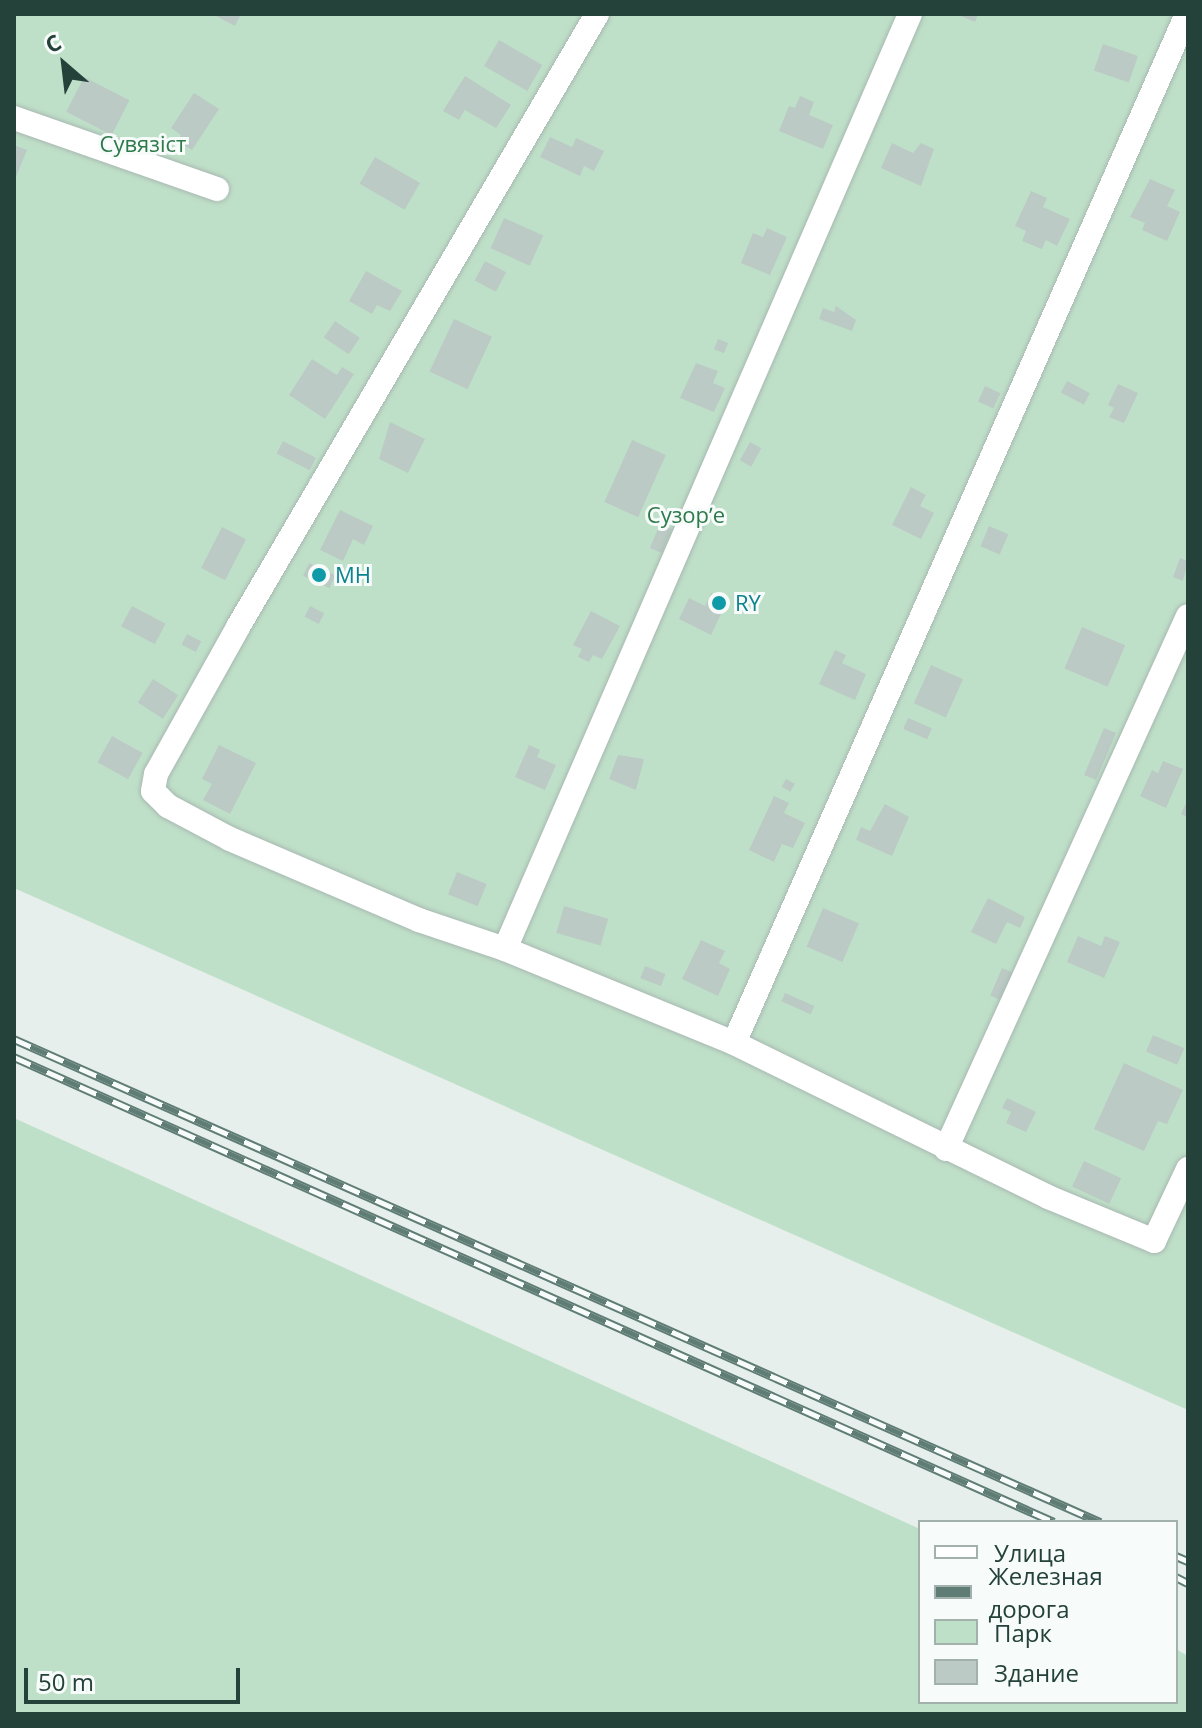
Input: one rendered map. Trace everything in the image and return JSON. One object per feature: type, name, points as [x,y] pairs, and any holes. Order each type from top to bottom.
[{"type":"lane","points":[[597,14],[238,627],[156,774],[153,791],[168,806],[230,839],[419,920],[505,949],[734,1043],[946,1149],[1154,1241],[1188,1169]]},
{"type":"lane","points":[[505,949],[910,14]]},
{"type":"lane","points":[[734,1043],[1187,14]]},
{"type":"lane","points":[[14,118],[217,189]]},
{"type":"lane","points":[[946,1149],[1188,616]]},
{"type":"green space","name":"Сузорʼе","points":[[14,14],[1188,14],[1188,1410],[14,888]]},
{"type":"green space","points":[[14,1118],[918,1528],[918,1704],[1178,1704],[1178,1650],[1188,1656],[1186,1714],[14,1714]]},
{"type":"building","points":[[212,14],[241,14],[235,26]]},
{"type":"building","points":[[956,14],[978,14],[975,22]]},
{"type":"building","points":[[499,40],[542,65],[527,91],[484,66]]},
{"type":"building","points":[[1103,44],[1138,56],[1129,83],[1094,70]]},
{"type":"building","points":[[465,76],[511,105],[496,128],[465,110],[459,120],[443,111]]},
{"type":"building","points":[[84,77],[129,100],[112,135],[66,112]]},
{"type":"building","points":[[194,93],[219,109],[192,150],[177,141],[181,135],[171,128]]},
{"type":"building","points":[[800,96],[814,102],[809,115],[833,125],[823,149],[779,131],[789,106],[795,108]]},
{"type":"building","points":[[550,137],[572,147],[576,138],[604,151],[594,171],[584,166],[580,176],[540,157]]},
{"type":"building","points":[[892,143],[913,153],[921,143],[934,149],[921,186],[881,168]]},
{"type":"building","points":[[14,145],[27,150],[14,182]]},
{"type":"building","points":[[375,157],[420,183],[405,210],[360,184]]},
{"type":"building","points":[[1150,179],[1175,190],[1167,206],[1180,212],[1167,241],[1142,230],[1145,223],[1130,217]]},
{"type":"building","points":[[1031,191],[1047,198],[1043,207],[1070,219],[1057,246],[1046,240],[1042,249],[1022,241],[1026,231],[1015,226]]},
{"type":"building","points":[[504,218],[543,235],[530,266],[491,248]]},
{"type":"building","points":[[767,228],[787,237],[770,275],[741,263],[753,233],[763,237]]},
{"type":"building","points":[[485,261],[506,272],[496,292],[475,280]]},
{"type":"building","points":[[366,271],[402,291],[390,311],[377,305],[372,314],[349,301]]},
{"type":"building","points":[[836,306],[856,320],[852,331],[819,319],[823,308],[834,312]]},
{"type":"building","points":[[454,319],[492,337],[468,389],[429,372]]},
{"type":"building","points":[[335,321],[360,338],[349,354],[324,338]]},
{"type":"building","points":[[718,339],[728,343],[724,353],[714,349]]},
{"type":"building","points":[[312,359],[337,375],[342,367],[354,374],[325,419],[289,395]]},
{"type":"building","points":[[696,363],[718,371],[713,383],[725,388],[714,412],[680,398]]},
{"type":"building","points":[[1067,381],[1090,393],[1084,405],[1061,392]]},
{"type":"building","points":[[1118,384],[1138,393],[1124,423],[1109,417],[1114,408],[1108,405]]},
{"type":"building","points":[[985,386],[1000,393],[993,409],[978,401]]},
{"type":"building","points":[[390,422],[425,439],[408,473],[379,459]]},
{"type":"building","points":[[632,440],[666,455],[638,517],[604,502]]},
{"type":"building","points":[[283,441],[316,458],[310,470],[277,453]]},
{"type":"building","points":[[750,442],[761,448],[751,467],[740,460]]},
{"type":"building","points":[[911,487],[926,495],[920,506],[934,513],[921,539],[892,525]]},
{"type":"building","points":[[340,510],[373,526],[364,545],[353,539],[343,561],[320,550]]},
{"type":"building","points":[[660,524],[672,529],[662,553],[650,548]]},
{"type":"building","points":[[989,526],[1008,534],[1000,554],[980,546]]},
{"type":"building","points":[[222,527],[246,539],[225,580],[201,568]]},
{"type":"building","points":[[1180,558],[1188,561],[1183,581],[1173,577]]},
{"type":"building","name":"МН","points":[[309,563],[335,575],[329,588],[303,576]]},
{"type":"building","points":[[711,593],[728,599],[711,635],[679,619],[689,598],[705,606]]},
{"type":"building","points":[[132,606],[166,624],[155,644],[121,626]]},
{"type":"building","points":[[310,606],[324,613],[319,624],[305,617]]},
{"type":"building","points":[[591,611],[620,626],[602,659],[593,655],[589,662],[578,657],[582,649],[573,645]]},
{"type":"building","points":[[1082,627],[1125,645],[1108,687],[1064,668]]},
{"type":"building","points":[[187,634],[201,641],[196,652],[182,645]]},
{"type":"building","points":[[835,650],[846,655],[842,663],[866,674],[855,700],[819,684]]},
{"type":"building","points":[[931,665],[963,679],[946,718],[914,703]]},
{"type":"building","points":[[153,679],[178,695],[163,719],[138,702]]},
{"type":"building","points":[[908,718],[932,728],[927,739],[903,729]]},
{"type":"building","points":[[1104,728],[1116,733],[1096,780],[1084,775]]},
{"type":"building","points":[[112,736],[143,753],[128,779],[97,762]]},
{"type":"building","points":[[219,745],[256,763],[230,814],[203,800],[212,784],[202,779]]},
{"type":"building","points":[[529,745],[540,750],[537,757],[556,765],[545,790],[515,777]]},
{"type":"building","points":[[618,755],[644,759],[636,790],[609,779]]},
{"type":"building","points":[[1163,761],[1183,769],[1166,808],[1140,796],[1152,770],[1158,773]]},
{"type":"building","points":[[786,779],[795,784],[790,792],[782,787]]},
{"type":"building","points":[[774,796],[789,803],[784,813],[805,823],[793,848],[782,844],[774,862],[749,850]]},
{"type":"building","points":[[1188,798],[1188,817],[1181,814]]},
{"type":"building","points":[[885,804],[909,817],[892,856],[856,840],[861,827],[870,831]]},
{"type":"building","points":[[457,872],[487,884],[478,906],[448,894]]},
{"type":"building","points":[[988,898],[1025,917],[1020,928],[1007,922],[996,944],[971,932]]},
{"type":"building","points":[[564,906],[608,919],[601,946],[556,933]]},
{"type":"building","points":[[823,908],[859,923],[842,962],[807,947]]},
{"type":"building","points":[[1078,936],[1101,946],[1105,936],[1120,942],[1104,978],[1067,962]]},
{"type":"building","points":[[701,940],[725,951],[719,963],[730,969],[718,996],[682,979]]},
{"type":"building","points":[[645,966],[666,974],[661,986],[640,978]]},
{"type":"building","points":[[1002,968],[1014,973],[1002,1001],[990,996]]},
{"type":"building","points":[[785,993],[814,1006],[811,1014],[781,1001]]},
{"type":"building","points":[[1153,1035],[1184,1048],[1177,1065],[1146,1052]]},
{"type":"building","points":[[1124,1063],[1183,1090],[1167,1124],[1158,1121],[1144,1151],[1094,1129]]},
{"type":"building","points":[[1007,1098],[1036,1112],[1026,1132],[1006,1123],[1011,1112],[1002,1108]]},
{"type":"building","points":[[1084,1161],[1121,1178],[1109,1204],[1072,1186]]},
{"type":"railway","points":[[14,1039],[1096,1520]]},
{"type":"railway","points":[[14,1057],[1050,1520]]},
{"type":"railway","points":[[1178,1557],[1188,1561]]},
{"type":"railway","points":[[1178,1578],[1188,1583]]},
{"type":"place","name":"МН","points":[[319,575]]},
{"type":"place","name":"RY","points":[[719,603]]},
{"type":"park label","name":"Сувязіст","points":[[143,144]]}]
